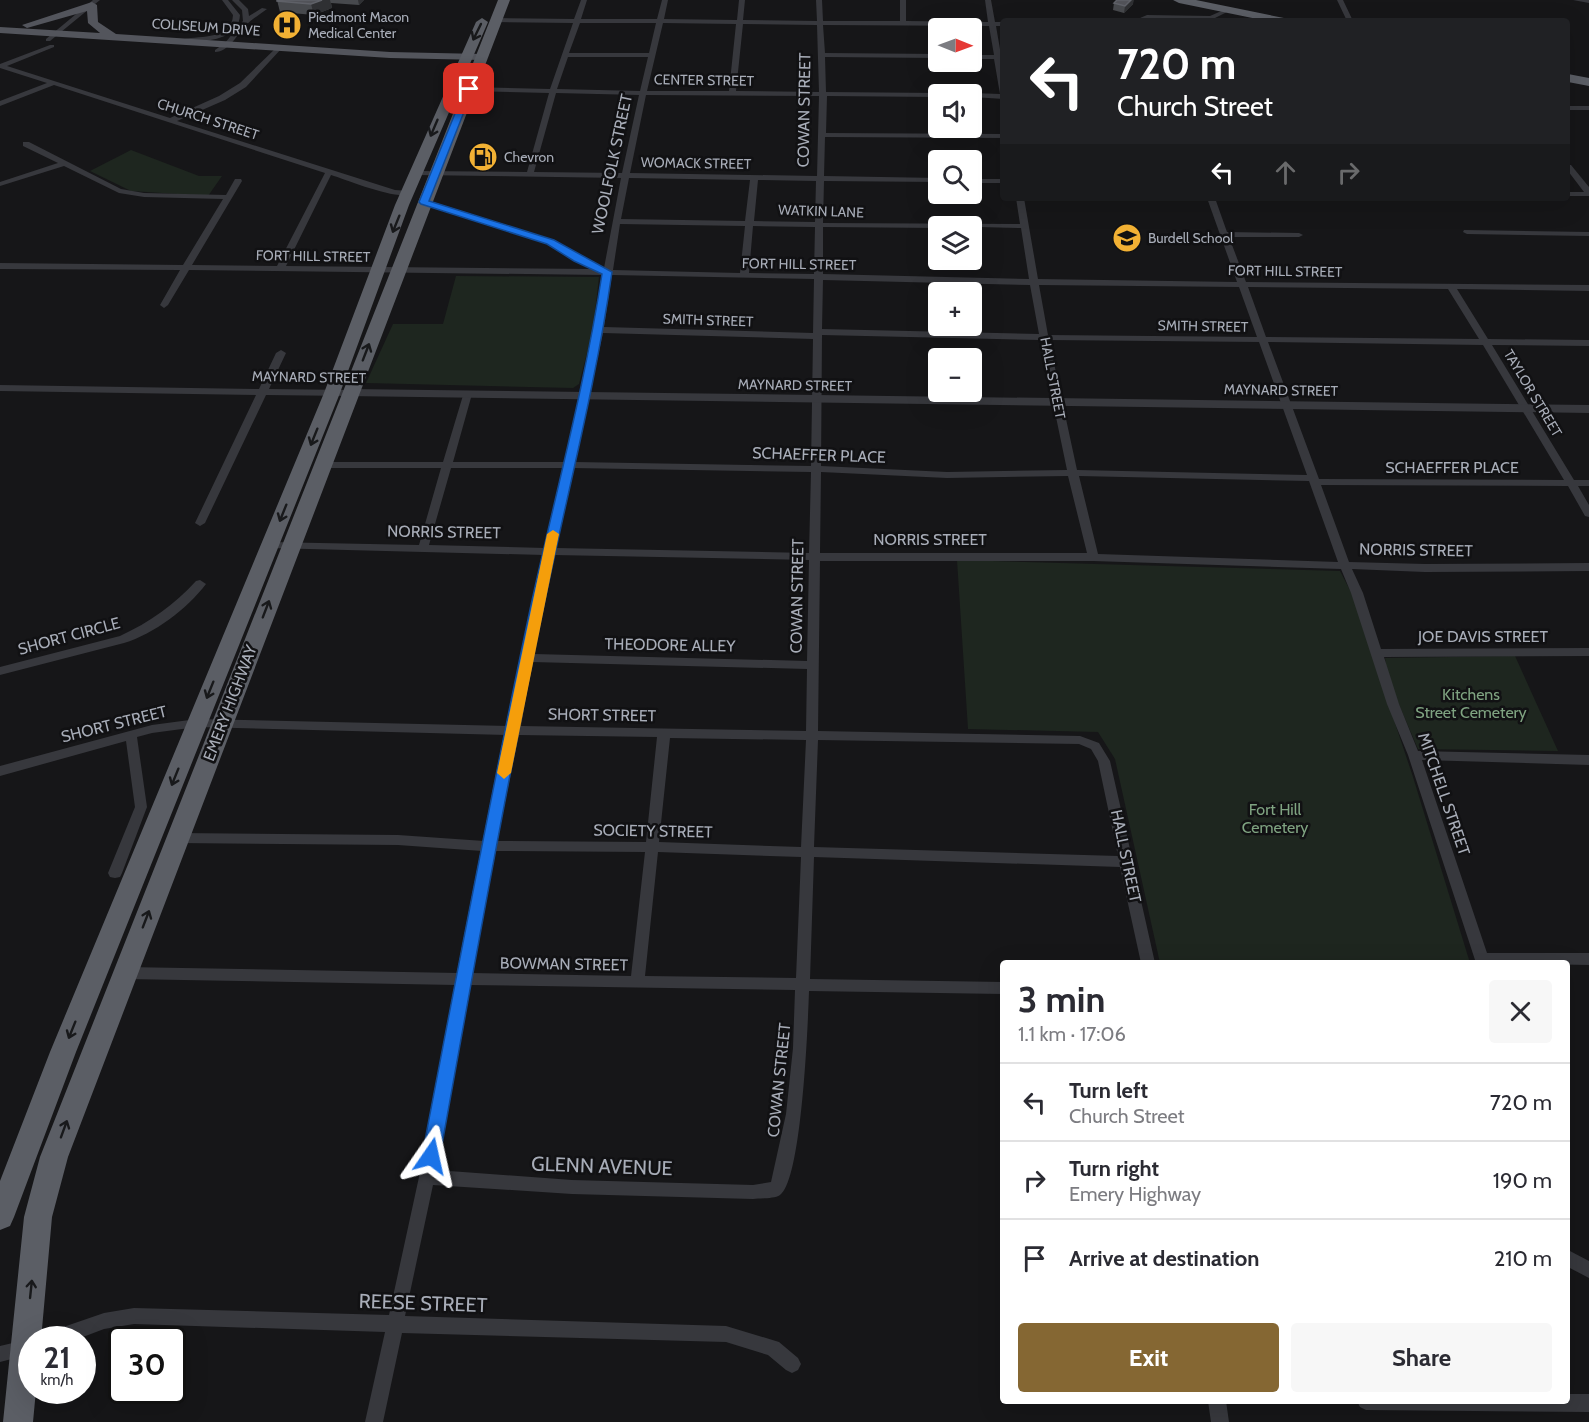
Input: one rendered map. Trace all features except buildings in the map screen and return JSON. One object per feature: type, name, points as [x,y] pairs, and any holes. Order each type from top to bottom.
[{"type":"highway","name":"EMERY HIGHWAY","points":[[0,1217],[63,1052],[332,393],[377,270],[464,61],[494,0]]},
{"type":"highway","name":"EMERY HIGHWAY","points":[[29,1326],[38,1217],[45,1184],[75,1101],[504,0]]},
{"type":"highway","points":[[1179,0],[1269,18]]},
{"type":"highway","points":[[1570,78],[1589,82]]},
{"type":"highway","name":"EMERY HIGHWAY","points":[[18,1422],[20,1404]]},
{"type":"main road","points":[[0,29],[52,19],[94,2],[93,23],[113,37]]},
{"type":"main road","name":"COLISEUM DRIVE","points":[[0,29],[52,40],[113,37],[223,43],[276,51],[481,61]]},
{"type":"main road","name":"COLISEUM DRIVE","points":[[0,37],[223,43]]},
{"type":"street","points":[[223,43],[237,22],[236,11],[225,0]]},
{"type":"street","points":[[235,0],[245,9],[246,21]]},
{"type":"street","points":[[530,174],[553,91],[584,0]]},
{"type":"street","name":"WOOLFOLK STREET","points":[[374,1422],[427,1178],[489,846],[549,551],[599,330],[625,175],[664,0]]},
{"type":"street","points":[[732,94],[742,0]]},
{"type":"street","name":"COWAN STREET","points":[[776,1189],[782,1181],[794,1114],[803,984],[808,852],[812,735],[813,557],[817,469],[819,225],[824,95],[819,0]]},
{"type":"street","points":[[903,0],[903,23]]},
{"type":"street","points":[[982,57],[1000,57],[988,0]]},
{"type":"street","points":[[1340,0],[1349,18]]},
{"type":"street","points":[[1577,0],[1589,1]]},
{"type":"street","points":[[0,66],[52,40],[94,2]]},
{"type":"street","points":[[223,43],[246,21],[264,9]]},
{"type":"street","points":[[1141,18],[1211,18],[1228,10]]},
{"type":"street","points":[[496,20],[1000,24]]},
{"type":"street","points":[[170,121],[243,86],[276,51]]},
{"type":"street","points":[[565,55],[652,55]]},
{"type":"street","points":[[823,55],[928,56]]},
{"type":"street","name":"CHURCH STREET","points":[[0,66],[328,172],[394,192],[409,193]]},
{"type":"street","points":[[0,104],[53,83]]},
{"type":"street","name":"CENTER STREET","points":[[469,89],[928,95]]},
{"type":"street","points":[[982,95],[1000,96]]},
{"type":"street","points":[[1570,108],[1589,108]]},
{"type":"street","points":[[821,135],[1000,136]]},
{"type":"street","points":[[26,144],[109,187],[126,193],[228,197]]},
{"type":"street","points":[[0,184],[63,164]]},
{"type":"street","points":[[1570,169],[1589,193]]},
{"type":"street","points":[[280,269],[328,172]]},
{"type":"street","name":"WOMACK STREET","points":[[417,172],[928,180]]},
{"type":"street","points":[[744,276],[754,178]]},
{"type":"street","points":[[164,305],[238,181]]},
{"type":"street","points":[[982,181],[1000,181]]},
{"type":"street","points":[[1570,194],[1589,193]]},
{"type":"street","name":"HALL STREET","points":[[1020,201],[1033,282],[1057,403],[1093,557]]},
{"type":"street","name":"MITCHELL STREET","points":[[1212,201],[1357,593],[1393,704],[1414,755],[1482,960]]},
{"type":"street","points":[[424,202],[551,242],[577,258],[608,272]]},
{"type":"street","name":"WATKIN LANE","points":[[616,221],[1024,226]]},
{"type":"street","points":[[1467,232],[1589,234]]},
{"type":"street","points":[[1226,234],[1299,235]]},
{"type":"street","points":[[577,258],[581,265],[578,272]]},
{"type":"street","name":"FORT HILL STREET","points":[[3,266],[608,272],[1033,282],[1589,288]]},
{"type":"street","name":"TAYLOR STREET","points":[[1451,287],[1527,408],[1589,514]]},
{"type":"street","name":"SMITH STREET","points":[[599,330],[1264,341],[1589,343]]},
{"type":"street","points":[[200,523],[281,353]]},
{"type":"street","name":"MAYNARD STREET","points":[[0,387],[584,397],[1589,409]]},
{"type":"street","points":[[423,548],[467,394]]},
{"type":"street","name":"SCHAEFFER PLACE","points":[[323,465],[568,465],[817,469],[947,475],[1072,473],[1314,480],[1589,483]]},
{"type":"street","name":"NORRIS STREET","points":[[270,545],[813,557],[1093,557],[1425,568],[1589,567]]},
{"type":"street","name":"SHORT CIRCLE","points":[[0,671],[124,639],[164,617],[183,603],[200,584]]},
{"type":"street","name":"JOE DAVIS STREET","points":[[1377,653],[1589,652]]},
{"type":"street","name":"THEODORE ALLEY","points":[[527,658],[812,665]]},
{"type":"street","name":"SHORT STREET","points":[[0,771],[170,725],[197,723],[362,728],[1071,739],[1090,743],[1099,750]]},
{"type":"street","points":[[637,982],[664,733]]},
{"type":"street","points":[[115,873],[141,807],[132,735]]},
{"type":"street","name":"HALL STREET","points":[[1099,750],[1104,761],[1128,862],[1147,960]]},
{"type":"street","points":[[1414,755],[1589,760]]},
{"type":"street","name":"SOCIETY STREET","points":[[177,838],[398,840],[489,846],[651,847],[1128,862]]},
{"type":"street","points":[[1536,960],[1589,959]]},
{"type":"street","name":"BOWMAN STREET","points":[[125,973],[464,981],[1000,988]]},
{"type":"street","name":"GLENN AVENUE","points":[[427,1178],[572,1187],[753,1192],[776,1189]]},
{"type":"street","points":[[1570,1259],[1589,1270]]},
{"type":"street","name":"REESE STREET","points":[[89,1326],[134,1316],[726,1334],[773,1348],[792,1364]]},
{"type":"street","points":[[1570,1403],[1589,1403]]},
{"type":"street","points":[[1217,1404],[1220,1422]]},
{"type":"green space","points":[[131,150],[199,176],[222,176],[208,196],[131,191],[90,171]]},
{"type":"green space","points":[[456,276],[599,277],[593,330],[579,384],[573,388],[366,383],[393,324],[443,324]]},
{"type":"green space","name":"Fort Hill Cemetery","points":[[957,560],[1340,571],[1352,594],[1413,777],[1469,960],[1159,960],[1115,759],[1098,732],[968,729]]},
{"type":"green space","name":"Kitchens Street Cemetery","points":[[1515,656],[1558,751],[1418,749],[1388,679],[1385,658]]},
{"type":"slow traffic","points":[[504,773],[553,534]]},
{"type":"place","name":"Piedmont Macon Medical Center","points":[[287,25]]},
{"type":"place","name":"Chevron","points":[[483,157]]},
{"type":"place","name":"Burdell School","points":[[1127,238]]},
{"type":"route","points":[[431,1156],[489,846],[538,604],[599,330],[608,272],[577,258],[551,242],[424,202],[469,89]]}]
